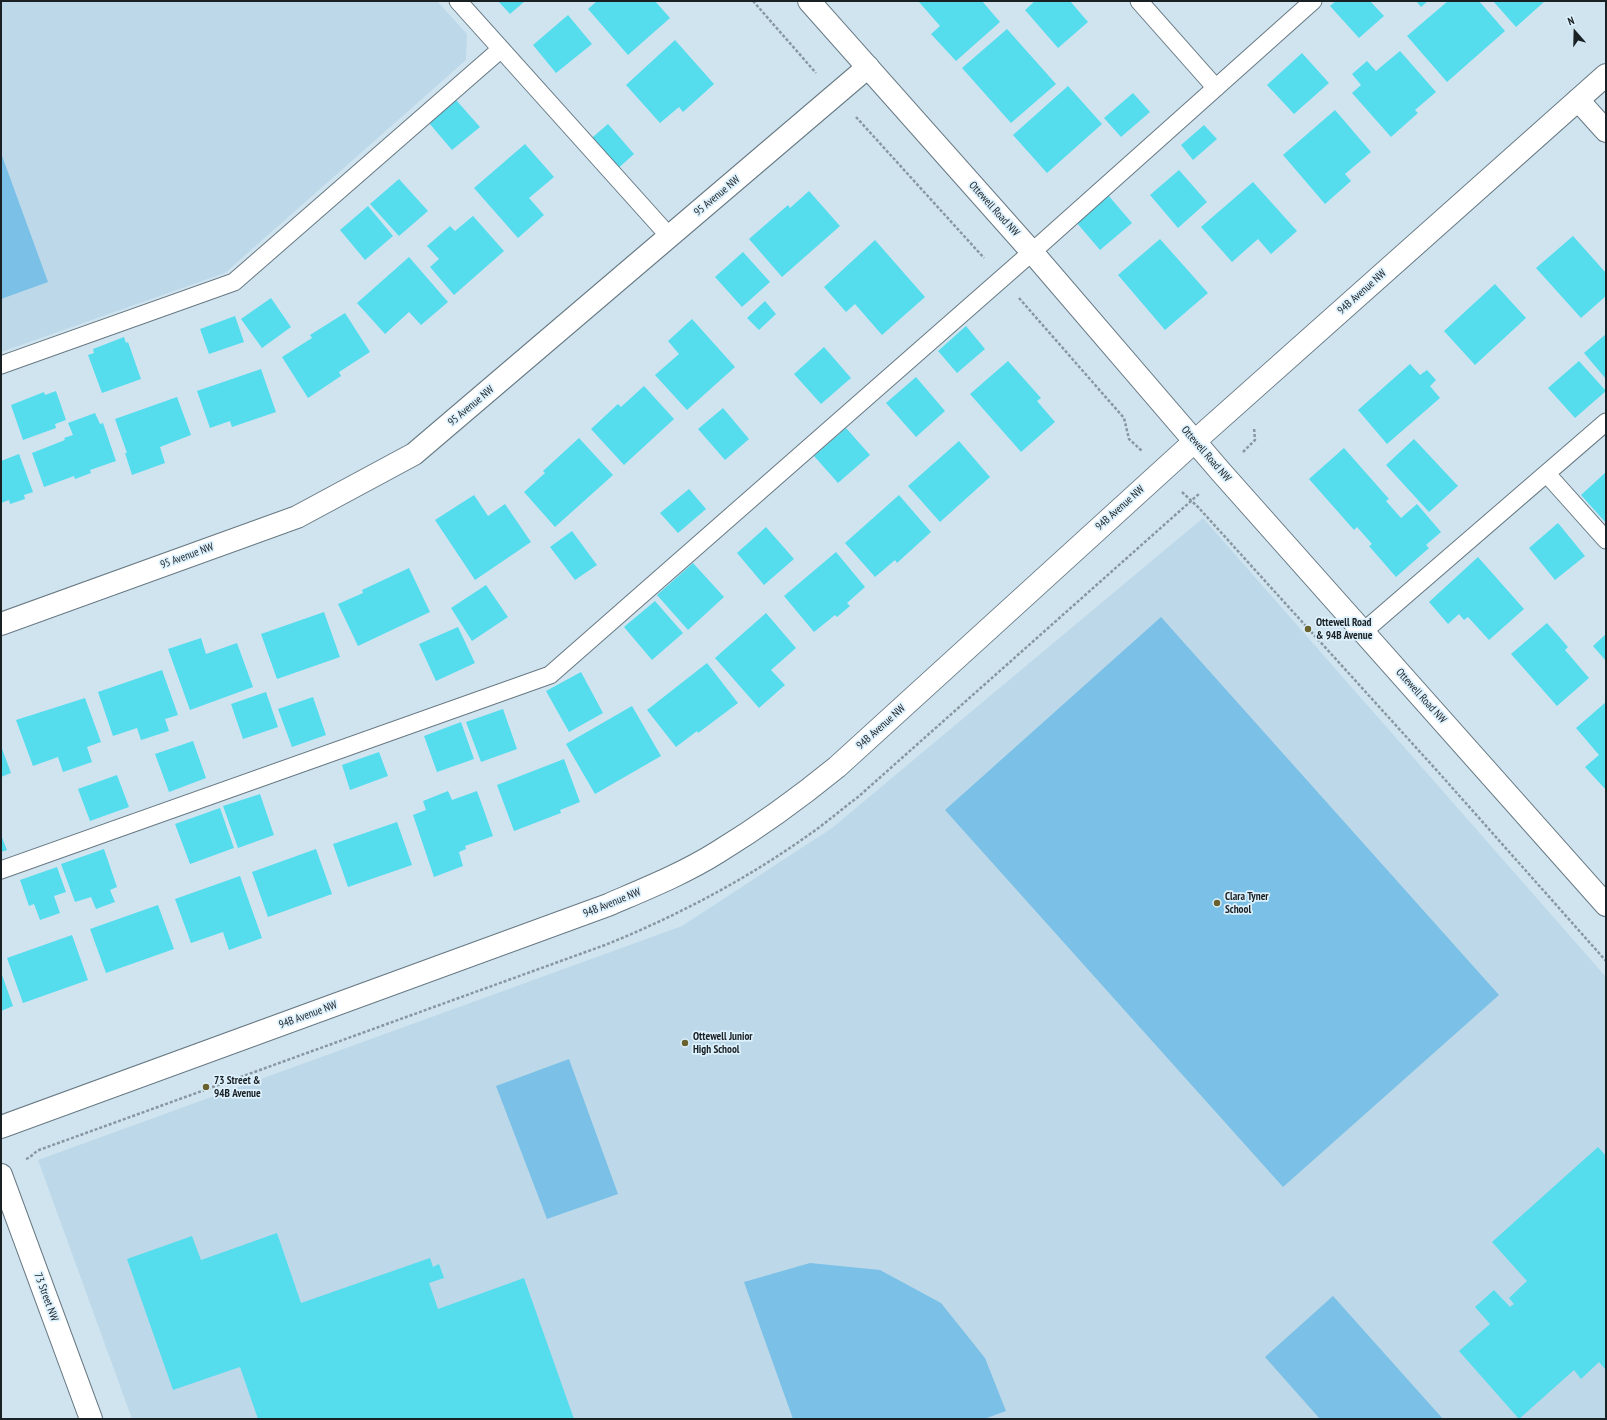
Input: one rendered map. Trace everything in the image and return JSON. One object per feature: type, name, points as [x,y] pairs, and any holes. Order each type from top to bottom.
[{"type":"street","name":"Ottewell Road NW","points":[[809,1],[1032,252],[1195,440],[1606,905]]},
{"type":"street","name":"95 Avenue NW","points":[[1,624],[296,517],[414,454],[868,67]]},
{"type":"street","name":"94B Avenue NW","points":[[1,1127],[608,905],[665,880],[717,853],[802,795],[837,768],[1195,440],[1606,75]]},
{"type":"street","points":[[1578,100],[1606,131]]},
{"type":"street","name":"73 Street NW","points":[[1,1175],[91,1419]]},
{"type":"lane","points":[[458,1],[669,236]]},
{"type":"lane","points":[[1139,1],[1216,88]]},
{"type":"lane","points":[[1,870],[550,675],[1032,252],[1313,1]]},
{"type":"lane","points":[[1,366],[234,282],[501,49]]},
{"type":"lane","points":[[1364,631],[1606,422]]},
{"type":"lane","points":[[1547,474],[1606,540]]},
{"type":"path","points":[[753,1],[1002,278],[1124,418],[1129,439]]},
{"type":"path","points":[[1191,502],[1198,507],[1435,768],[1606,961]]},
{"type":"shaded area","points":[[1,1],[437,1],[467,34],[466,60],[225,273],[1,352]]},
{"type":"shaded area","points":[[1,153],[48,282],[1,299]]},
{"type":"shaded area","points":[[1203,518],[1606,977],[1606,1419],[132,1419],[38,1160],[682,926],[832,828]]},
{"type":"shaded area","points":[[1161,617],[1499,995],[1283,1187],[945,810]]},
{"type":"shaded area","points":[[569,1059],[618,1194],[547,1219],[496,1086]]},
{"type":"shaded area","points":[[810,1263],[880,1270],[941,1303],[985,1358],[1006,1411],[984,1419],[793,1419],[744,1282]]},
{"type":"shaded area","points":[[1333,1296],[1443,1419],[1320,1419],[1265,1357]]},
{"type":"building","points":[[498,1],[525,1],[510,14]]},
{"type":"building","points":[[597,1],[655,1],[670,18],[628,55],[588,9]]},
{"type":"building","points":[[982,1],[1000,22],[956,61],[931,34],[940,26],[919,2]]},
{"type":"building","points":[[1035,1],[1070,1],[1088,22],[1058,48],[1025,10]]},
{"type":"building","points":[[1336,1],[1370,1],[1384,16],[1359,38],[1330,6]]},
{"type":"building","points":[[1416,1],[1428,1],[1421,7]]},
{"type":"building","points":[[1448,1],[1479,1],[1505,31],[1447,82],[1407,36]]},
{"type":"building","points":[[1493,1],[1545,1],[1516,27]]},
{"type":"building","points":[[568,15],[592,44],[556,73],[533,45]]},
{"type":"building","points":[[1007,29],[1056,84],[1011,123],[962,68]]},
{"type":"building","points":[[675,40],[714,84],[683,112],[679,107],[660,123],[626,85]]},
{"type":"building","points":[[1400,51],[1436,92],[1415,110],[1418,113],[1391,137],[1352,93],[1361,85],[1352,74],[1367,61],[1376,71]]},
{"type":"building","points":[[1302,53],[1329,83],[1294,114],[1267,85]]},
{"type":"building","points":[[1068,86],[1102,124],[1047,173],[1013,135]]},
{"type":"building","points":[[1133,93],[1150,112],[1121,137],[1104,118]]},
{"type":"building","points":[[456,100],[480,127],[452,150],[429,123]]},
{"type":"building","points":[[1335,110],[1371,152],[1345,174],[1351,181],[1325,204],[1283,155]]},
{"type":"building","points":[[608,124],[634,154],[614,172],[587,142]]},
{"type":"building","points":[[1204,125],[1217,139],[1193,160],[1181,145]]},
{"type":"building","points":[[525,144],[554,177],[529,198],[544,215],[518,238],[474,188]]},
{"type":"building","points":[[1179,170],[1207,202],[1178,228],[1150,195]]},
{"type":"building","points":[[399,179],[428,211],[399,236],[370,204]]},
{"type":"building","points":[[1253,182],[1297,231],[1271,254],[1258,239],[1232,262],[1201,227]]},
{"type":"building","points":[[809,191],[840,226],[782,277],[749,239],[788,205],[790,208]]},
{"type":"building","points":[[1108,195],[1132,223],[1100,250],[1076,222]]},
{"type":"building","points":[[368,206],[393,236],[365,260],[340,230]]},
{"type":"building","points":[[473,216],[504,251],[454,295],[430,267],[439,259],[427,246],[450,226],[455,231]]},
{"type":"building","points":[[1573,236],[1606,273],[1606,296],[1581,318],[1536,268]]},
{"type":"building","points":[[1160,239],[1208,293],[1165,330],[1118,275]]},
{"type":"building","points":[[875,240],[925,297],[882,335],[855,304],[846,312],[824,287]]},
{"type":"building","points":[[743,252],[770,282],[742,307],[715,277]]},
{"type":"building","points":[[409,257],[448,302],[421,325],[409,312],[385,334],[357,303]]},
{"type":"building","points":[[1495,284],[1526,318],[1475,365],[1444,331]]},
{"type":"building","points":[[271,298],[291,327],[262,348],[241,319]]},
{"type":"building","points":[[765,301],[776,314],[759,330],[747,318]]},
{"type":"building","points":[[345,313],[370,352],[339,372],[341,376],[308,398],[282,357],[312,338],[310,335]]},
{"type":"building","points":[[235,316],[244,342],[209,354],[200,329]]},
{"type":"building","points":[[692,319],[735,367],[687,410],[655,375],[679,354],[668,341]]},
{"type":"building","points":[[966,326],[985,349],[957,373],[938,351]]},
{"type":"building","points":[[1606,334],[1606,379],[1584,353]]},
{"type":"building","points":[[124,337],[126,343],[128,342],[141,379],[102,393],[88,355],[94,353],[93,349]]},
{"type":"building","points":[[824,347],[851,378],[821,404],[794,374]]},
{"type":"building","points":[[1008,361],[1041,398],[1037,401],[1055,422],[1021,452],[970,394]]},
{"type":"building","points":[[1579,361],[1606,391],[1575,418],[1548,388]]},
{"type":"building","points":[[1410,364],[1420,375],[1427,370],[1436,380],[1430,386],[1440,398],[1387,444],[1358,410]]},
{"type":"building","points":[[261,369],[276,412],[232,427],[230,421],[210,428],[197,391]]},
{"type":"building","points":[[916,377],[945,411],[916,437],[886,403]]},
{"type":"building","points":[[644,386],[674,419],[624,465],[591,429],[618,404],[621,407]]},
{"type":"building","points":[[56,391],[66,420],[55,424],[56,428],[23,440],[11,405],[44,392],[45,395]]},
{"type":"building","points":[[177,397],[191,435],[160,447],[165,463],[132,475],[125,453],[127,453],[115,419]]},
{"type":"building","points":[[723,408],[749,439],[725,460],[698,429]]},
{"type":"building","points":[[95,413],[100,424],[103,423],[116,461],[90,470],[91,473],[75,479],[74,476],[44,487],[32,453],[65,440],[64,438],[73,435],[68,423]]},
{"type":"building","points":[[846,428],[870,455],[838,483],[814,456]]},
{"type":"building","points":[[579,438],[613,475],[555,527],[524,492],[545,473],[543,471]]},
{"type":"building","points":[[1414,439],[1458,486],[1429,512],[1386,465]]},
{"type":"building","points":[[959,441],[990,477],[940,522],[908,486]]},
{"type":"building","points":[[1344,448],[1389,499],[1386,501],[1401,518],[1417,504],[1441,532],[1426,545],[1429,548],[1396,577],[1369,546],[1372,544],[1357,527],[1354,530],[1309,479]]},
{"type":"building","points":[[19,454],[33,492],[24,495],[25,499],[10,504],[9,500],[1,503],[1,461]]},
{"type":"building","points":[[1606,472],[1606,523],[1581,495]]},
{"type":"building","points":[[689,489],[706,509],[678,533],[660,513]]},
{"type":"building","points":[[474,495],[488,516],[505,504],[531,542],[475,580],[435,520]]},
{"type":"building","points":[[899,495],[931,532],[897,563],[895,560],[875,577],[845,543]]},
{"type":"building","points":[[1558,523],[1585,556],[1555,580],[1529,548]]},
{"type":"building","points":[[766,527],[794,559],[764,585],[737,553]]},
{"type":"building","points":[[572,531],[597,565],[575,580],[550,547]]},
{"type":"building","points":[[836,552],[865,587],[847,603],[850,606],[837,617],[835,615],[814,632],[784,596]]},
{"type":"building","points":[[1478,557],[1524,609],[1489,640],[1468,617],[1464,620],[1459,614],[1448,624],[1429,602]]},
{"type":"building","points":[[693,563],[724,597],[688,630],[657,595]]},
{"type":"building","points":[[409,568],[430,612],[358,646],[338,604],[363,593],[362,590]]},
{"type":"building","points":[[486,585],[508,617],[472,641],[451,608]]},
{"type":"building","points":[[655,601],[683,633],[652,660],[624,627]]},
{"type":"building","points":[[324,612],[340,657],[277,679],[261,634]]},
{"type":"building","points":[[766,613],[796,648],[771,670],[785,685],[759,708],[715,658]]},
{"type":"building","points":[[1547,623],[1568,647],[1565,650],[1589,678],[1557,706],[1511,654]]},
{"type":"building","points":[[458,627],[475,663],[436,681],[419,644]]},
{"type":"building","points":[[1606,634],[1606,661],[1593,646]]},
{"type":"building","points":[[201,638],[206,654],[237,643],[253,687],[190,710],[168,649]]},
{"type":"building","points":[[707,663],[738,703],[698,733],[697,731],[676,747],[647,710]]},
{"type":"building","points":[[162,670],[178,715],[165,719],[169,731],[141,740],[137,728],[113,736],[98,692]]},
{"type":"building","points":[[581,672],[603,713],[569,732],[546,691]]},
{"type":"building","points":[[266,692],[278,727],[243,739],[231,704]]},
{"type":"building","points":[[313,697],[326,735],[292,747],[278,709]]},
{"type":"building","points":[[85,698],[101,742],[87,747],[92,762],[63,772],[58,757],[33,766],[16,720]]},
{"type":"building","points":[[1606,702],[1606,790],[1585,767],[1599,755],[1576,728]]},
{"type":"building","points":[[632,706],[661,756],[595,794],[566,744]]},
{"type":"building","points":[[503,709],[517,749],[481,762],[466,722]]},
{"type":"building","points":[[461,722],[474,759],[437,772],[424,736]]},
{"type":"building","points":[[193,741],[206,778],[169,792],[155,754]]},
{"type":"building","points":[[1,746],[11,773],[1,777]]},
{"type":"building","points":[[379,752],[388,776],[350,790],[342,765]]},
{"type":"building","points":[[564,759],[580,802],[560,810],[561,813],[514,831],[497,785]]},
{"type":"building","points":[[117,775],[129,807],[90,821],[78,789]]},
{"type":"building","points":[[448,791],[452,800],[477,791],[493,836],[465,846],[466,849],[459,852],[463,866],[434,877],[413,815],[426,810],[423,801]]},
{"type":"building","points":[[260,794],[274,835],[238,848],[223,806]]},
{"type":"building","points":[[220,808],[234,848],[190,864],[175,824]]},
{"type":"building","points":[[397,822],[412,865],[348,887],[333,844]]},
{"type":"building","points":[[1,835],[7,850],[1,852]]},
{"type":"building","points":[[104,849],[117,887],[110,890],[115,902],[96,909],[91,897],[75,902],[61,864]]},
{"type":"building","points":[[316,849],[332,894],[268,917],[252,872]]},
{"type":"building","points":[[57,867],[66,892],[54,896],[60,913],[40,920],[34,904],[29,906],[20,880]]},
{"type":"building","points":[[240,876],[262,938],[229,950],[223,932],[191,943],[175,899]]},
{"type":"building","points":[[158,905],[174,949],[106,973],[90,929]]},
{"type":"building","points":[[72,935],[88,980],[23,1003],[7,958]]},
{"type":"building","points":[[1,972],[13,1006],[1,1011]]},
{"type":"building","points":[[1598,1147],[1606,1156],[1606,1370],[1599,1362],[1581,1379],[1574,1370],[1519,1419],[1459,1351],[1490,1324],[1475,1307],[1494,1290],[1510,1307],[1514,1304],[1509,1298],[1527,1281],[1492,1242]]},
{"type":"building","points":[[277,1233],[301,1303],[430,1258],[433,1267],[439,1264],[444,1278],[429,1283],[438,1309],[524,1278],[574,1419],[258,1419],[240,1367],[173,1390],[127,1259],[192,1236],[201,1260]]},
{"type":"place","name":"Ottewell Road & 94B Avenue","points":[[1308,629]]},
{"type":"place","name":"Clara Tyner School","points":[[1217,903]]},
{"type":"place","name":"Ottewell Junior High School","points":[[685,1043]]},
{"type":"place","name":"73 Street & 94B Avenue","points":[[206,1087]]}]
